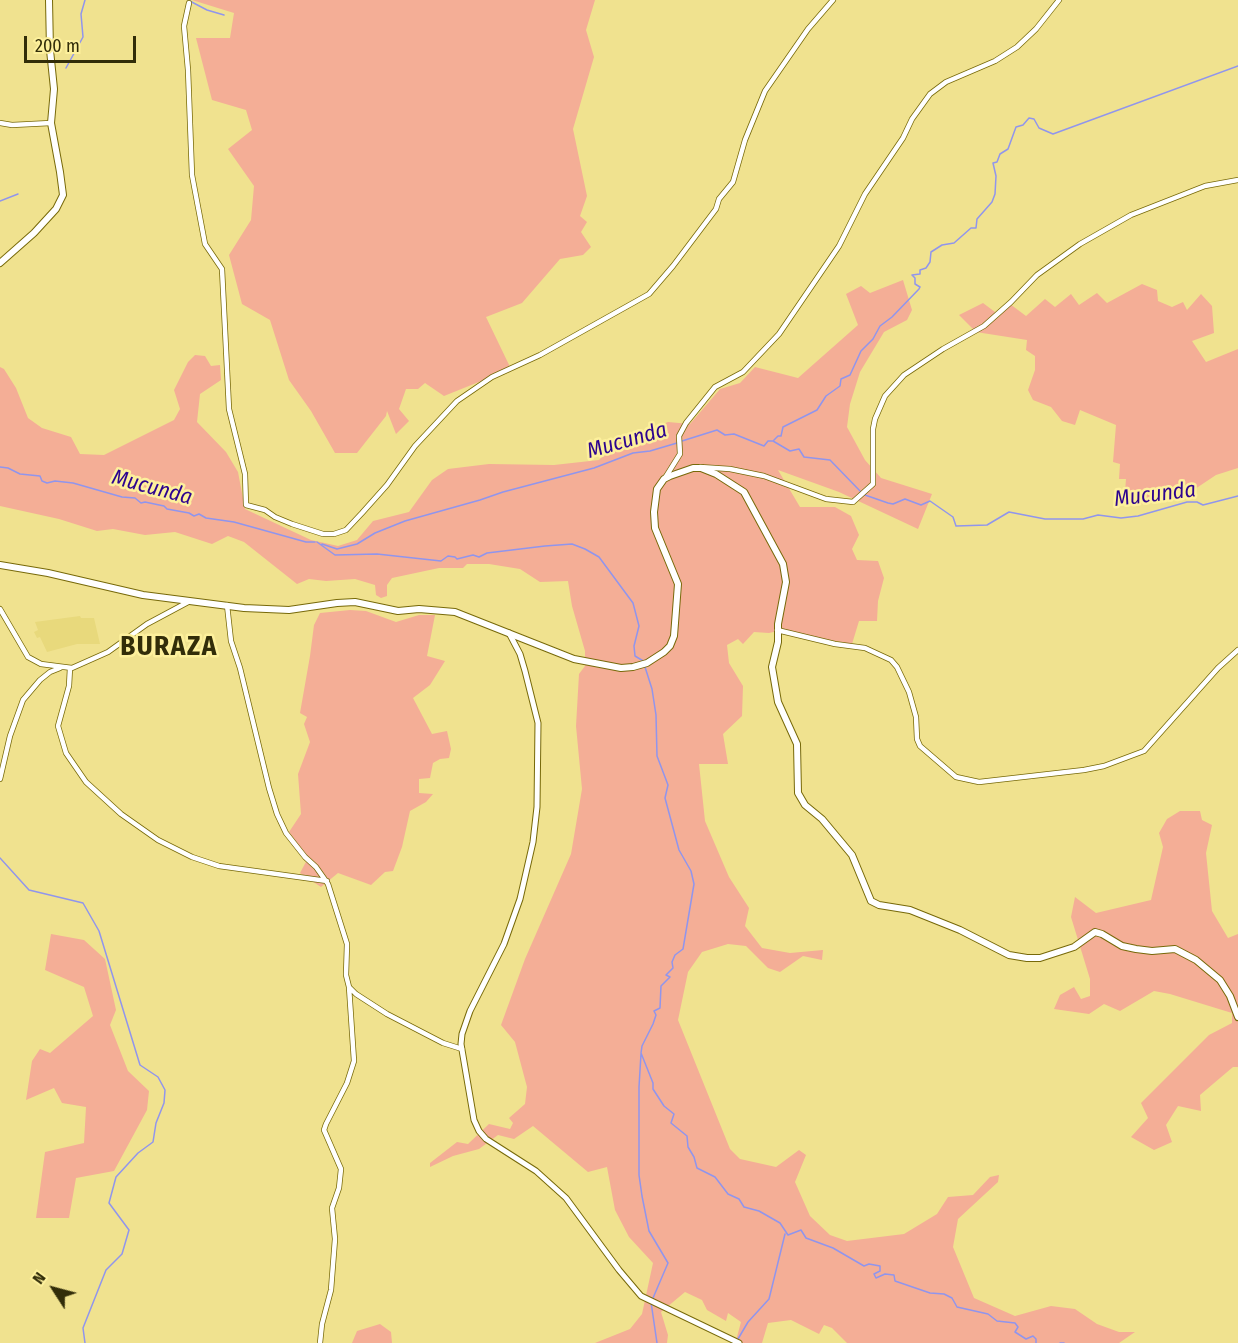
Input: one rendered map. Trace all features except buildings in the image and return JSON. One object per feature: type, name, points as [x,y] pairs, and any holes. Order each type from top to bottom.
[{"type":"main road","points":[[0,262],[34,233],[62,199],[60,172],[51,123],[54,88],[50,50],[50,0]]},
{"type":"main road","points":[[0,565],[48,573],[126,592],[227,605],[289,610],[356,602],[395,611],[441,610],[461,613],[578,660],[621,668],[645,663],[668,649],[675,632],[678,584],[657,532],[654,520],[655,495],[664,479],[697,467],[716,474],[745,494],[783,564],[786,582],[772,665],[774,687],[782,712],[797,744],[800,798],[852,855],[871,901],[879,905],[910,909],[960,930],[1009,955],[1027,958],[1040,957],[1074,947],[1095,932],[1118,944],[1136,949],[1152,951],[1175,949],[1196,960],[1220,980],[1230,996],[1238,1017]]},
{"type":"street","points":[[189,3],[184,26],[192,175],[205,244],[222,269],[230,409],[244,474],[246,505],[265,510],[275,518],[292,524],[323,534],[334,534],[346,530],[362,513],[387,485],[415,446],[457,400],[492,377],[540,356],[649,294],[674,266],[733,182],[745,140],[765,91],[812,24],[833,0]]},
{"type":"street","points":[[664,479],[680,454],[679,442],[686,423],[713,390],[743,372],[785,326],[806,291],[839,246],[865,194],[930,94],[945,82],[987,64],[1017,47],[1036,29],[1059,0]]},
{"type":"street","points":[[0,123],[12,125],[51,123]]},
{"type":"street","points":[[697,467],[711,466],[764,476],[826,499],[853,502],[873,484],[875,419],[885,396],[904,375],[943,349],[984,326],[1037,275],[1080,244],[1131,215],[1186,192],[1212,184],[1238,180]]},
{"type":"street","points":[[0,609],[28,657],[37,663],[70,668],[108,652],[147,624],[190,601]]},
{"type":"street","points":[[227,605],[231,641],[277,814],[286,833],[327,881],[346,942],[346,975],[349,987],[354,1061],[347,1083],[324,1130],[341,1169],[339,1188],[332,1208],[334,1239],[331,1290],[322,1324],[320,1343]]},
{"type":"street","points":[[777,630],[835,644],[865,648],[891,660],[909,692],[916,717],[917,739],[920,746],[956,777],[979,782],[1084,770],[1104,766],[1144,752],[1218,668],[1238,650]]},
{"type":"street","points":[[508,632],[520,654],[538,723],[537,807],[527,875],[520,899],[504,944],[470,1011],[462,1034],[462,1049],[476,1124],[482,1135],[536,1171],[566,1198],[641,1296],[739,1343]]},
{"type":"street","points":[[0,778],[10,736],[23,700],[40,680],[50,672],[62,667]]},
{"type":"street","points":[[70,668],[69,686],[58,726],[66,753],[86,782],[121,814],[158,840],[192,857],[219,866],[327,881]]},
{"type":"street","points":[[349,987],[387,1014],[443,1043],[462,1049]]},
{"type":"shaded area","points":[[192,0],[595,0],[586,30],[594,57],[573,129],[587,196],[580,216],[587,222],[581,232],[591,247],[583,255],[560,259],[522,303],[486,317],[511,369],[444,396],[425,383],[418,389],[406,389],[399,409],[409,421],[396,434],[387,411],[386,416],[357,453],[335,453],[311,411],[289,380],[270,320],[242,304],[229,255],[251,220],[254,186],[228,149],[252,130],[246,110],[212,100],[196,38],[230,38],[234,13]]},
{"type":"shaded area","points":[[903,280],[912,310],[907,320],[884,332],[860,372],[850,404],[847,427],[865,460],[881,478],[932,494],[918,529],[839,492],[778,470],[800,507],[835,507],[851,516],[859,535],[852,549],[857,560],[878,561],[884,578],[878,601],[877,621],[859,621],[852,644],[778,631],[754,632],[743,644],[738,639],[727,645],[729,663],[743,686],[742,716],[723,734],[728,764],[699,764],[705,821],[729,877],[749,908],[745,926],[762,948],[790,953],[823,950],[822,960],[803,956],[780,972],[768,968],[746,946],[728,944],[702,952],[688,972],[678,1020],[730,1149],[740,1159],[776,1167],[799,1150],[806,1155],[795,1182],[810,1216],[830,1235],[847,1241],[904,1234],[937,1214],[948,1197],[973,1195],[990,1177],[999,1175],[998,1182],[958,1219],[953,1247],[974,1298],[1015,1316],[1051,1306],[1075,1309],[1097,1324],[1119,1332],[1135,1332],[1119,1343],[847,1343],[832,1328],[824,1325],[819,1334],[791,1320],[768,1323],[762,1343],[732,1343],[737,1337],[741,1322],[728,1313],[726,1321],[707,1310],[702,1300],[685,1292],[661,1312],[668,1335],[667,1343],[595,1343],[630,1329],[642,1314],[653,1263],[629,1237],[615,1210],[607,1167],[588,1172],[533,1126],[514,1139],[498,1135],[479,1149],[453,1156],[430,1167],[430,1163],[457,1142],[468,1144],[489,1124],[510,1129],[513,1123],[509,1118],[525,1104],[527,1087],[515,1042],[501,1025],[525,959],[571,854],[582,789],[576,726],[579,674],[585,666],[585,651],[572,606],[568,581],[540,582],[520,569],[489,564],[467,564],[463,568],[439,568],[392,578],[387,585],[387,596],[381,598],[376,595],[375,585],[355,579],[326,581],[309,579],[297,584],[244,542],[228,536],[212,544],[175,532],[145,535],[113,529],[97,531],[59,519],[0,506],[0,367],[4,369],[16,388],[28,418],[42,428],[71,437],[80,454],[104,455],[174,420],[180,409],[174,390],[188,362],[195,355],[205,356],[211,366],[220,365],[221,380],[200,394],[197,422],[226,452],[238,472],[245,509],[311,540],[338,546],[357,540],[373,521],[409,512],[432,480],[448,469],[489,464],[554,465],[599,460],[613,445],[668,422],[690,424],[720,389],[740,383],[755,367],[798,378],[858,325],[846,294],[861,286],[870,293]]},
{"type":"shaded area","points":[[1142,284],[1157,290],[1158,301],[1172,307],[1183,302],[1187,310],[1201,294],[1212,306],[1214,333],[1192,341],[1206,362],[1238,349],[1238,468],[1216,475],[1183,497],[1124,505],[1126,479],[1119,479],[1120,464],[1113,462],[1116,425],[1080,410],[1075,425],[1062,421],[1051,407],[1033,400],[1028,390],[1035,370],[1035,356],[1026,350],[1027,340],[976,332],[959,315],[983,303],[999,315],[1010,304],[1026,316],[1045,299],[1055,307],[1071,294],[1079,305],[1097,293],[1107,303]]},
{"type":"shaded area","points":[[366,611],[396,622],[419,615],[435,615],[427,656],[445,661],[430,685],[413,698],[432,734],[447,731],[451,749],[449,758],[433,763],[430,778],[419,779],[419,793],[433,794],[426,802],[410,811],[402,847],[393,871],[385,872],[371,885],[338,873],[321,887],[300,873],[308,858],[289,832],[301,814],[298,774],[310,742],[304,724],[307,717],[300,713],[314,625],[320,613]]},
{"type":"shaded area","points":[[80,616],[81,618],[94,618],[100,644],[77,644],[47,652],[40,637],[37,638],[34,632],[38,630],[35,622]]},
{"type":"shaded area","points":[[1180,811],[1200,811],[1202,820],[1212,825],[1206,853],[1212,911],[1228,938],[1238,934],[1238,1067],[1233,1067],[1200,1095],[1201,1111],[1178,1106],[1166,1125],[1172,1142],[1154,1150],[1131,1137],[1148,1118],[1141,1103],[1209,1035],[1232,1023],[1232,1013],[1154,991],[1120,1011],[1104,1004],[1089,1014],[1054,1009],[1060,995],[1074,987],[1081,999],[1090,996],[1090,979],[1071,917],[1075,897],[1096,913],[1151,900],[1163,847],[1159,833],[1167,819]]},
{"type":"shaded area","points":[[51,934],[84,940],[105,959],[116,1010],[110,1025],[128,1071],[149,1091],[147,1110],[114,1171],[76,1178],[69,1218],[36,1218],[45,1152],[84,1143],[86,1107],[62,1103],[54,1088],[26,1100],[32,1061],[40,1049],[50,1053],[93,1016],[84,987],[45,970]]},
{"type":"shaded area","points":[[380,1324],[391,1332],[392,1343],[352,1343],[357,1331]]},
{"type":"waterway","points":[[66,68],[83,37],[81,14],[85,0]]},
{"type":"waterway","points":[[188,0],[207,10],[224,15]]},
{"type":"waterway","points":[[774,440],[781,436],[783,427],[817,410],[826,396],[840,386],[841,379],[850,375],[861,351],[873,339],[880,326],[919,289],[912,275],[920,274],[920,270],[926,268],[930,262],[931,252],[942,245],[954,243],[971,228],[976,228],[977,219],[992,202],[995,194],[996,176],[993,163],[997,162],[1000,154],[1008,149],[1016,127],[1023,125],[1029,118],[1034,119],[1039,128],[1053,134],[1238,66]]},
{"type":"waterway","points":[[0,201],[18,194]]},
{"type":"waterway","name":"Mucunda","points":[[682,441],[717,430],[725,435],[734,434],[764,446],[768,441],[773,441],[790,451],[799,449],[804,457],[830,460],[861,492]]},
{"type":"waterway","name":"Mucunda","points":[[322,544],[337,549],[357,544],[375,533],[405,521],[594,468],[633,453],[650,451],[677,443]]},
{"type":"waterway","name":"Mucunda","points":[[0,467],[20,474],[40,476],[42,481],[47,483],[55,481],[73,483],[122,497],[135,498],[141,503],[164,506],[167,509],[194,516],[199,514],[206,518],[234,522],[306,542],[315,542]]},
{"type":"waterway","name":"Mucunda","points":[[865,495],[893,504],[905,499],[921,505],[930,501],[953,517],[956,526],[987,525],[1009,512],[1045,519],[1083,519],[1098,515],[1121,518],[1138,516],[1187,502],[1197,502],[1203,505],[1238,496]]},
{"type":"waterway","points":[[317,542],[335,555],[377,554],[441,561],[448,556],[457,559],[473,555],[479,557],[487,553],[572,544],[599,557],[633,603],[639,626],[634,646],[635,656],[645,662]]},
{"type":"waterway","points":[[645,667],[652,689],[656,715],[657,756],[668,785],[665,798],[679,850],[691,871],[694,884],[683,949],[675,955],[672,962],[673,968],[666,975],[670,977],[661,986],[660,1008],[654,1011],[656,1015],[641,1053],[653,1083],[653,1089],[664,1106],[674,1114],[671,1123],[687,1136],[688,1147],[697,1168],[715,1177],[728,1194],[739,1199],[744,1207],[759,1211],[780,1223],[788,1235],[801,1230],[806,1238],[833,1248],[864,1266],[869,1264],[880,1266],[880,1271],[874,1274],[876,1278],[885,1274],[894,1275],[895,1281],[952,1298],[957,1307],[988,1314],[997,1321],[1015,1323],[1018,1327],[1015,1332],[1026,1339],[1033,1336],[1036,1343]]},
{"type":"waterway","points":[[0,858],[29,890],[83,903],[99,931],[140,1065],[158,1077],[165,1090],[164,1103],[156,1123],[153,1142],[138,1153],[116,1177],[109,1203],[129,1230],[122,1254],[106,1270],[83,1328],[85,1343]]},
{"type":"waterway","points":[[641,1054],[639,1175],[649,1231],[668,1263],[653,1298]]},
{"type":"waterway","points":[[738,1339],[748,1322],[769,1299],[785,1234]]},
{"type":"waterway","points":[[651,1302],[657,1343]]},
{"type":"district","name":"BURAZA","points":[[169,647]]}]
